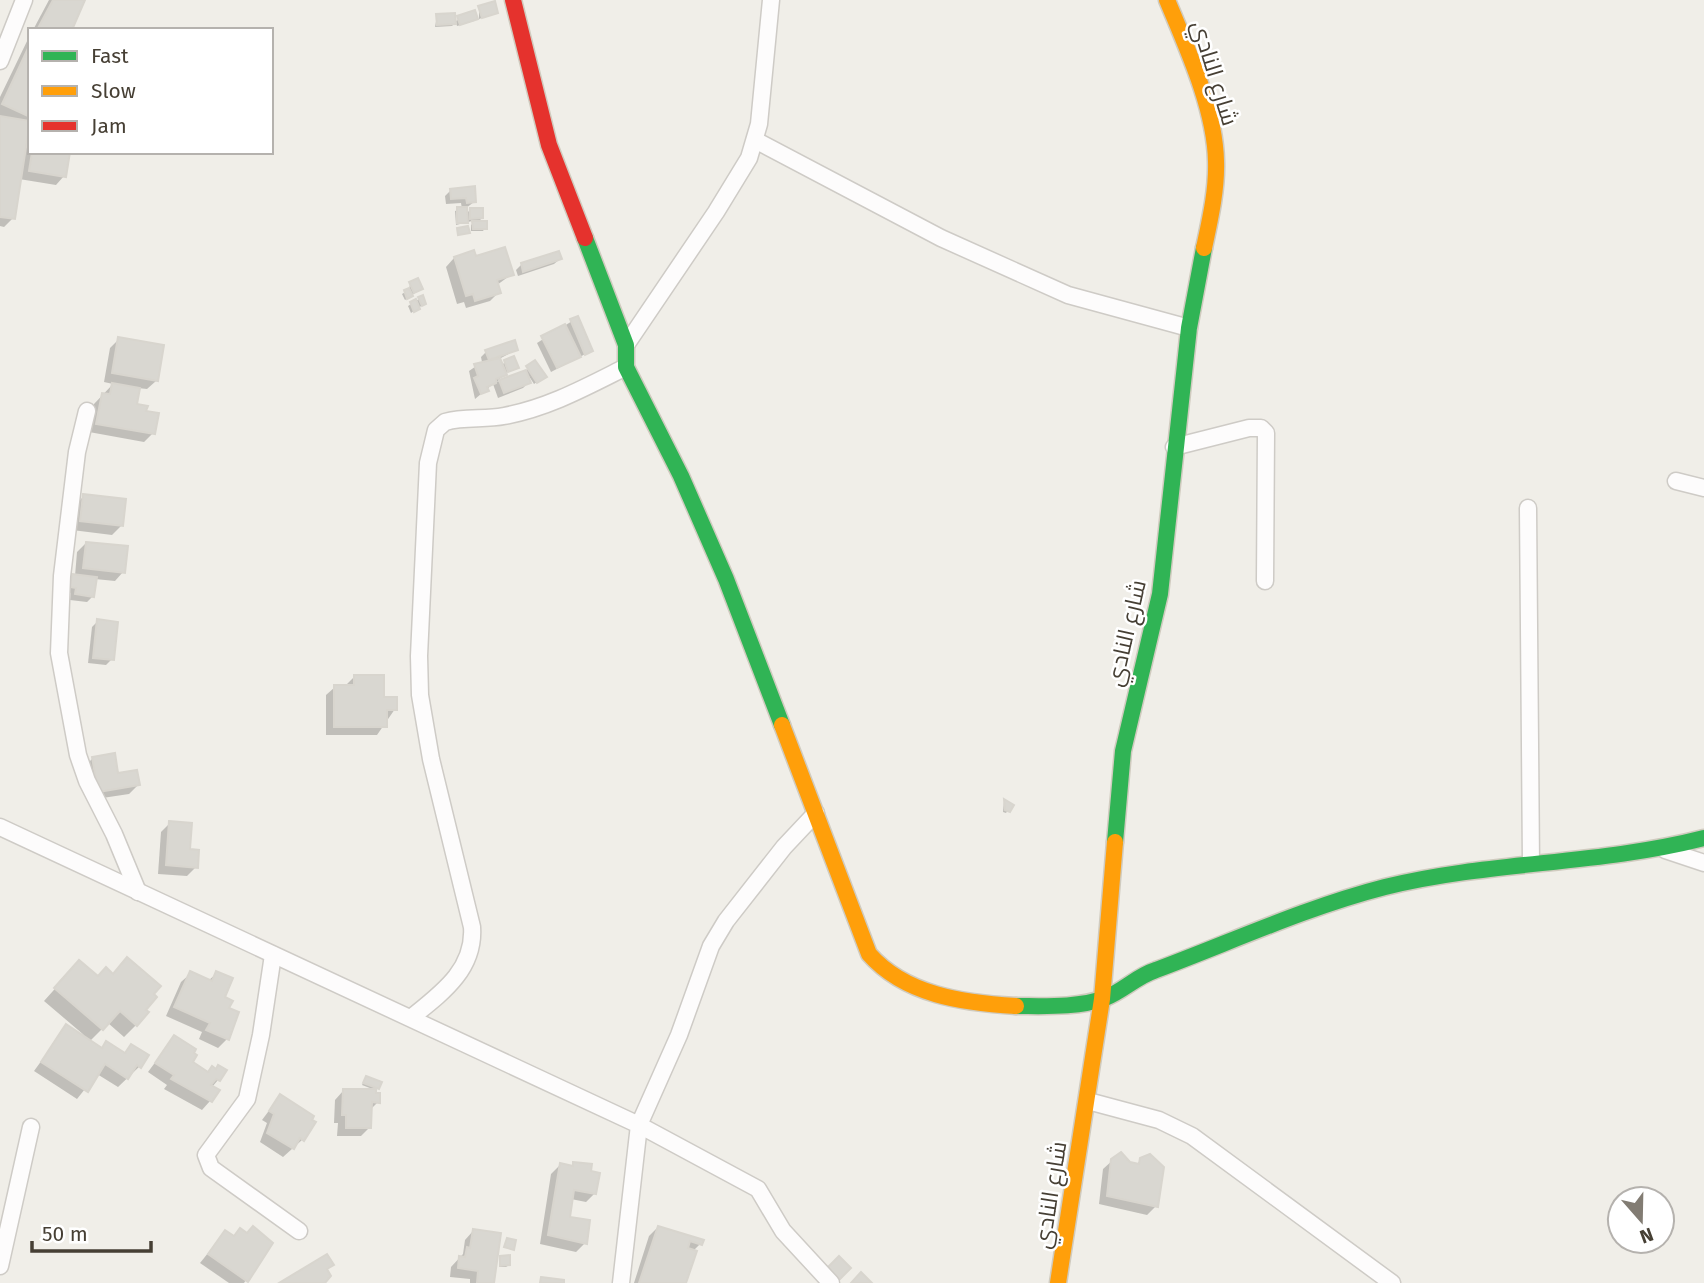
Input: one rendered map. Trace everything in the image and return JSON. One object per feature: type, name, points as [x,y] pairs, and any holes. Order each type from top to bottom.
[{"type":"street","points":[[0,61],[24,0]]},
{"type":"street","points":[[513,0],[549,145],[626,345],[626,367],[698,512],[747,631],[869,954],[876,966],[890,976],[926,993],[968,1002],[1048,1006],[1102,999],[1138,977],[1356,894],[1413,880],[1660,848],[1704,838]]},
{"type":"street","points":[[626,345],[716,212],[741,172],[755,140],[771,0]]},
{"type":"street","name":"شارع النادي","points":[[1058,1283],[1102,999],[1123,751],[1160,594],[1189,328],[1212,209],[1216,160],[1198,77],[1167,0]]},
{"type":"street","points":[[755,140],[941,237],[1056,290],[1189,328]]},
{"type":"street","points":[[412,1017],[451,982],[467,961],[473,946],[472,926],[431,759],[420,695],[422,572],[428,463],[433,438],[445,422],[497,418],[531,410],[559,401],[626,367]]},
{"type":"street","points":[[87,411],[77,452],[62,576],[59,653],[78,755],[86,781],[114,834],[138,891]]},
{"type":"street","points":[[1174,447],[1249,428],[1264,430],[1268,455],[1265,581]]},
{"type":"street","points":[[1676,481],[1704,488]]},
{"type":"street","points":[[1528,508],[1531,864]]},
{"type":"street","points":[[621,1283],[639,1125],[679,1035],[711,946],[726,921],[784,847],[817,813]]},
{"type":"street","points":[[0,827],[639,1125],[758,1189],[783,1231],[831,1283]]},
{"type":"street","points":[[1660,848],[1704,863]]},
{"type":"street","points":[[273,955],[261,1035],[247,1099],[206,1155],[211,1168],[299,1231]]},
{"type":"street","points":[[1088,1101],[1159,1120],[1192,1136],[1392,1283]]},
{"type":"street","points":[[0,1266],[31,1127]]},
{"type":"building","points":[[53,0],[85,0],[73,28],[38,28]]},
{"type":"building","points":[[495,1],[498,13],[482,18],[478,6]]},
{"type":"building","points":[[475,10],[478,19],[460,25],[457,16]]},
{"type":"building","points":[[455,13],[456,24],[437,25],[436,14]]},
{"type":"building","points":[[28,48],[28,116],[2,104]]},
{"type":"building","points":[[0,116],[28,121],[28,134],[15,219],[0,217]]},
{"type":"building","points":[[32,154],[70,154],[66,177],[29,171]]},
{"type":"building","points":[[475,186],[476,202],[467,203],[466,198],[451,199],[450,189]]},
{"type":"building","points":[[457,207],[467,207],[468,223],[457,223]]},
{"type":"building","points":[[470,208],[483,208],[483,218],[470,219]]},
{"type":"building","points":[[472,221],[487,221],[487,229],[473,229]]},
{"type":"building","points":[[468,226],[470,233],[458,235],[457,228]]},
{"type":"building","points":[[505,247],[514,275],[497,280],[501,293],[475,301],[473,294],[466,296],[454,257],[474,250],[476,256]]},
{"type":"building","points":[[559,251],[562,259],[523,272],[521,263]]},
{"type":"building","points":[[418,278],[423,289],[414,293],[409,282]]},
{"type":"building","points":[[409,288],[413,296],[407,299],[404,290]]},
{"type":"building","points":[[423,295],[426,304],[422,306],[418,297]]},
{"type":"building","points":[[416,299],[420,309],[414,312],[410,302]]},
{"type":"building","points":[[578,316],[593,351],[585,355],[570,319]]},
{"type":"building","points":[[565,324],[581,357],[557,368],[541,336]]},
{"type":"building","points":[[118,337],[164,345],[158,381],[112,373]]},
{"type":"building","points":[[515,340],[518,350],[489,360],[485,350]]},
{"type":"building","points":[[514,356],[519,368],[508,372],[504,360]]},
{"type":"building","points":[[500,358],[507,375],[496,379],[496,383],[487,387],[489,391],[481,394],[474,378],[478,376],[474,364]]},
{"type":"building","points":[[535,360],[547,377],[537,383],[526,366]]},
{"type":"building","points":[[526,370],[531,383],[504,393],[499,380]]},
{"type":"building","points":[[112,383],[140,388],[137,404],[148,406],[146,411],[159,413],[155,434],[96,424],[102,393],[110,394]]},
{"type":"building","points":[[83,494],[126,499],[123,526],[80,521]]},
{"type":"building","points":[[86,542],[128,546],[125,573],[83,568]]},
{"type":"building","points":[[72,574],[97,577],[94,597],[75,594],[76,588],[70,587]]},
{"type":"building","points":[[97,619],[118,622],[114,660],[93,658]]},
{"type":"building","points":[[354,675],[384,675],[384,697],[397,697],[397,710],[387,710],[387,727],[334,727],[334,685],[354,685]]},
{"type":"building","points":[[115,753],[118,773],[137,770],[140,785],[98,792],[92,757]]},
{"type":"building","points":[[1004,799],[1014,805],[1010,812],[1005,810]]},
{"type":"building","points":[[169,821],[192,823],[190,849],[199,850],[198,868],[166,865]]},
{"type":"building","points":[[127,957],[161,986],[154,994],[157,997],[146,1010],[149,1012],[137,1026],[120,1011],[103,1030],[54,988],[79,960],[98,976],[106,967],[113,974]]},
{"type":"building","points":[[190,971],[212,981],[216,971],[233,978],[225,997],[233,1001],[229,1008],[239,1012],[229,1040],[206,1030],[210,1023],[174,1007]]},
{"type":"building","points":[[66,1024],[102,1048],[106,1041],[125,1053],[131,1044],[149,1055],[141,1068],[137,1065],[128,1079],[105,1064],[88,1092],[41,1062]]},
{"type":"building","points":[[174,1035],[196,1049],[194,1053],[197,1055],[193,1062],[208,1072],[212,1066],[216,1069],[218,1065],[227,1070],[220,1081],[216,1079],[211,1085],[220,1090],[212,1102],[171,1079],[174,1075],[155,1063]]},
{"type":"building","points":[[366,1076],[382,1082],[379,1089],[363,1083]]},
{"type":"building","points":[[343,1089],[376,1089],[376,1093],[380,1093],[380,1103],[372,1102],[371,1128],[346,1128],[346,1115],[342,1115]]},
{"type":"building","points":[[280,1094],[314,1116],[312,1120],[316,1122],[304,1141],[300,1138],[294,1149],[267,1133],[274,1114],[269,1111]]},
{"type":"building","points":[[1121,1152],[1130,1162],[1139,1164],[1140,1158],[1150,1154],[1164,1167],[1158,1207],[1107,1196],[1111,1159]]},
{"type":"building","points":[[573,1162],[592,1164],[591,1171],[600,1173],[596,1194],[574,1190],[570,1217],[590,1220],[587,1244],[548,1235],[560,1163],[573,1166]]},
{"type":"building","points":[[253,1226],[273,1243],[248,1282],[208,1254],[225,1230],[234,1236],[240,1228],[247,1233]]},
{"type":"building","points":[[658,1226],[704,1240],[702,1245],[690,1241],[688,1248],[697,1251],[686,1283],[639,1283]]},
{"type":"building","points":[[473,1229],[501,1233],[494,1283],[477,1283],[478,1271],[458,1268],[459,1256],[465,1257],[467,1247],[470,1248]]},
{"type":"building","points":[[507,1238],[516,1240],[514,1250],[504,1247]]},
{"type":"building","points":[[327,1254],[334,1265],[327,1269],[331,1276],[325,1283],[279,1283]]},
{"type":"building","points":[[510,1255],[510,1265],[500,1266],[500,1256]]},
{"type":"building","points":[[839,1256],[851,1268],[839,1280],[827,1268]]},
{"type":"building","points":[[861,1272],[872,1283],[851,1283]]},
{"type":"building","points":[[541,1277],[564,1280],[564,1283],[540,1283]]},
{"type":"traffic: fast","points":[[585,238],[626,345],[626,367],[681,476],[726,579],[782,725]]},
{"type":"traffic: fast","points":[[1115,842],[1123,751],[1160,594],[1189,328],[1204,248]]},
{"type":"traffic: fast","points":[[1016,1006],[1072,1005],[1105,998],[1149,973],[1298,915],[1385,887],[1464,872],[1625,853],[1704,838]]},
{"type":"traffic: slow","points":[[1167,0],[1199,79],[1214,141],[1216,161],[1213,205],[1204,248]]},
{"type":"traffic: slow","points":[[782,725],[869,954],[883,968],[917,988],[956,999],[1016,1006]]},
{"type":"traffic: slow","points":[[1058,1283],[1102,999],[1115,842]]},
{"type":"traffic: jam","points":[[513,0],[549,145],[585,238]]}]
